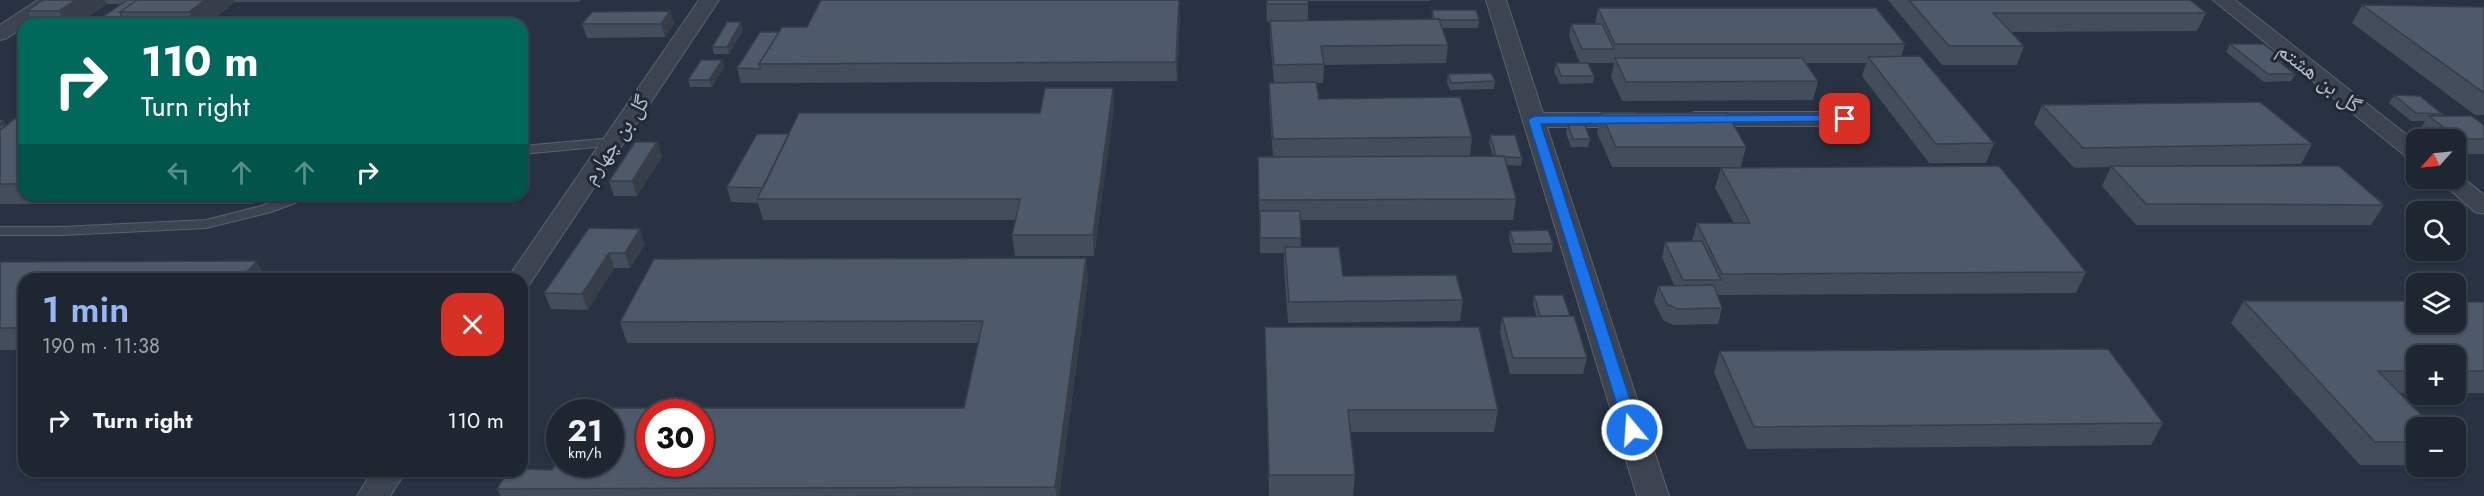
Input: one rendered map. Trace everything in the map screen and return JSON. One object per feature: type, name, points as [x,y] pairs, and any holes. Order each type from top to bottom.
[{"type":"street","points":[[24,18],[51,0]]},
{"type":"street","name":"گل بن چهارم","points":[[524,273],[709,0]]},
{"type":"street","points":[[1496,0],[1653,496]]},
{"type":"street","name":"گل بن هشتم","points":[[2223,0],[2406,145]]},
{"type":"street","points":[[0,34],[18,22]]},
{"type":"street","points":[[1677,120],[1845,119]]},
{"type":"street","points":[[1534,120],[1654,120]]},
{"type":"street","points":[[2462,189],[2484,207]]},
{"type":"street","points":[[373,496],[386,477]]},
{"type":"lane","points":[[528,149],[613,142]]},
{"type":"lane","points":[[0,231],[74,231],[206,224],[266,209],[287,201]]},
{"type":"building","points":[[43,0],[76,0],[59,11],[27,11]]},
{"type":"building","points":[[127,0],[137,0],[120,12],[122,17],[103,17]]},
{"type":"building","points":[[137,0],[205,0],[189,12],[120,12]]},
{"type":"building","points":[[821,0],[1179,0],[1176,62],[759,64],[782,27],[807,27]]},
{"type":"building","points":[[1267,0],[1308,0],[1308,4],[1267,4]]},
{"type":"building","points":[[1909,0],[2190,0],[2206,13],[1993,13],[2024,46],[1949,46]]},
{"type":"building","points":[[2362,5],[2484,7],[2484,93]]},
{"type":"building","points":[[1598,8],[1876,8],[1905,44],[1615,44]]},
{"type":"building","points":[[1432,10],[1476,10],[1479,20],[1434,19]]},
{"type":"building","points":[[670,11],[661,24],[582,24],[592,12]]},
{"type":"building","points":[[1439,19],[1448,45],[1321,46],[1324,64],[1274,65],[1270,21]]},
{"type":"building","points":[[727,22],[741,22],[727,47],[712,47]]},
{"type":"building","points":[[1571,24],[1602,24],[1614,49],[1582,49]]},
{"type":"building","points":[[760,32],[779,32],[759,64],[760,69],[737,68]]},
{"type":"building","points":[[2230,44],[2263,44],[2285,60],[2277,60],[2295,74],[2268,74]]},
{"type":"building","points":[[1920,56],[1994,143],[1936,144],[1868,57]]},
{"type":"building","points":[[1615,58],[1802,58],[1818,81],[1626,82]]},
{"type":"building","points":[[701,60],[722,60],[709,80],[688,80]]},
{"type":"building","points":[[1556,63],[1588,63],[1594,76],[1561,76]]},
{"type":"building","points":[[1491,73],[1495,81],[1451,83],[1448,74]]},
{"type":"building","points":[[1316,82],[1319,99],[1460,97],[1472,137],[1273,139],[1269,83]]},
{"type":"building","points":[[1045,88],[1113,88],[1093,235],[1012,235],[1020,199],[757,199],[799,113],[1040,113]]},
{"type":"building","points":[[2394,95],[2420,96],[2442,114],[2416,113]]},
{"type":"building","points":[[2260,102],[2312,144],[2083,148],[2042,105]]},
{"type":"building","points":[[1601,113],[1727,113],[1746,147],[1616,147]]},
{"type":"building","points":[[18,116],[18,184],[0,184],[0,130]]},
{"type":"building","points":[[2429,116],[2471,116],[2484,125],[2484,139],[2466,139],[2466,129],[2446,129]]},
{"type":"building","points":[[1568,125],[1585,125],[1590,139],[1573,139]]},
{"type":"building","points":[[757,134],[789,134],[763,188],[727,187]]},
{"type":"building","points":[[1490,135],[1515,135],[1522,158],[1496,156]]},
{"type":"building","points":[[635,142],[657,142],[632,181],[609,181]]},
{"type":"building","points":[[1504,156],[1516,199],[1259,200],[1258,157]]},
{"type":"building","points":[[1999,166],[2086,272],[1722,274],[1697,223],[1750,223],[1721,168]]},
{"type":"building","points":[[2111,166],[2339,166],[2384,205],[2146,204]]},
{"type":"building","points":[[1260,211],[1300,211],[1301,238],[1260,238]]},
{"type":"building","points":[[589,228],[640,229],[625,253],[609,253],[582,294],[544,293]]},
{"type":"building","points":[[1548,230],[1553,244],[1514,244],[1510,231]]},
{"type":"building","points":[[1702,241],[1721,280],[1683,280],[1665,242]]},
{"type":"building","points":[[1285,247],[1339,247],[1343,276],[1456,275],[1463,300],[1289,302]]},
{"type":"building","points":[[1086,258],[1055,487],[497,489],[504,477],[528,477],[528,469],[546,470],[546,477],[624,477],[624,408],[636,408],[636,477],[714,477],[714,408],[964,408],[983,321],[620,322],[654,259]]},
{"type":"building","points":[[257,261],[246,273],[18,273],[18,328],[0,328],[0,262]]},
{"type":"building","points":[[1714,285],[1722,308],[1677,309],[1667,304],[1658,286]]},
{"type":"building","points":[[1534,295],[1563,295],[1570,316],[1540,316]]},
{"type":"building","points":[[2244,301],[2406,301],[2406,333],[2466,333],[2466,302],[2484,302],[2484,371],[2466,371],[2466,345],[2406,345],[2406,371],[2378,371],[2406,400],[2406,405],[2411,405],[2423,417],[2406,417],[2406,442],[2375,442]]},
{"type":"building","points":[[1574,316],[1587,358],[1513,358],[1502,317]]},
{"type":"building","points":[[1265,327],[1479,327],[1498,410],[1348,410],[1355,475],[1269,475]]},
{"type":"building","points":[[2108,349],[2163,423],[1754,427],[1720,351]]},
{"type":"route","points":[[1632,430],[1534,120],[1845,119]]}]
